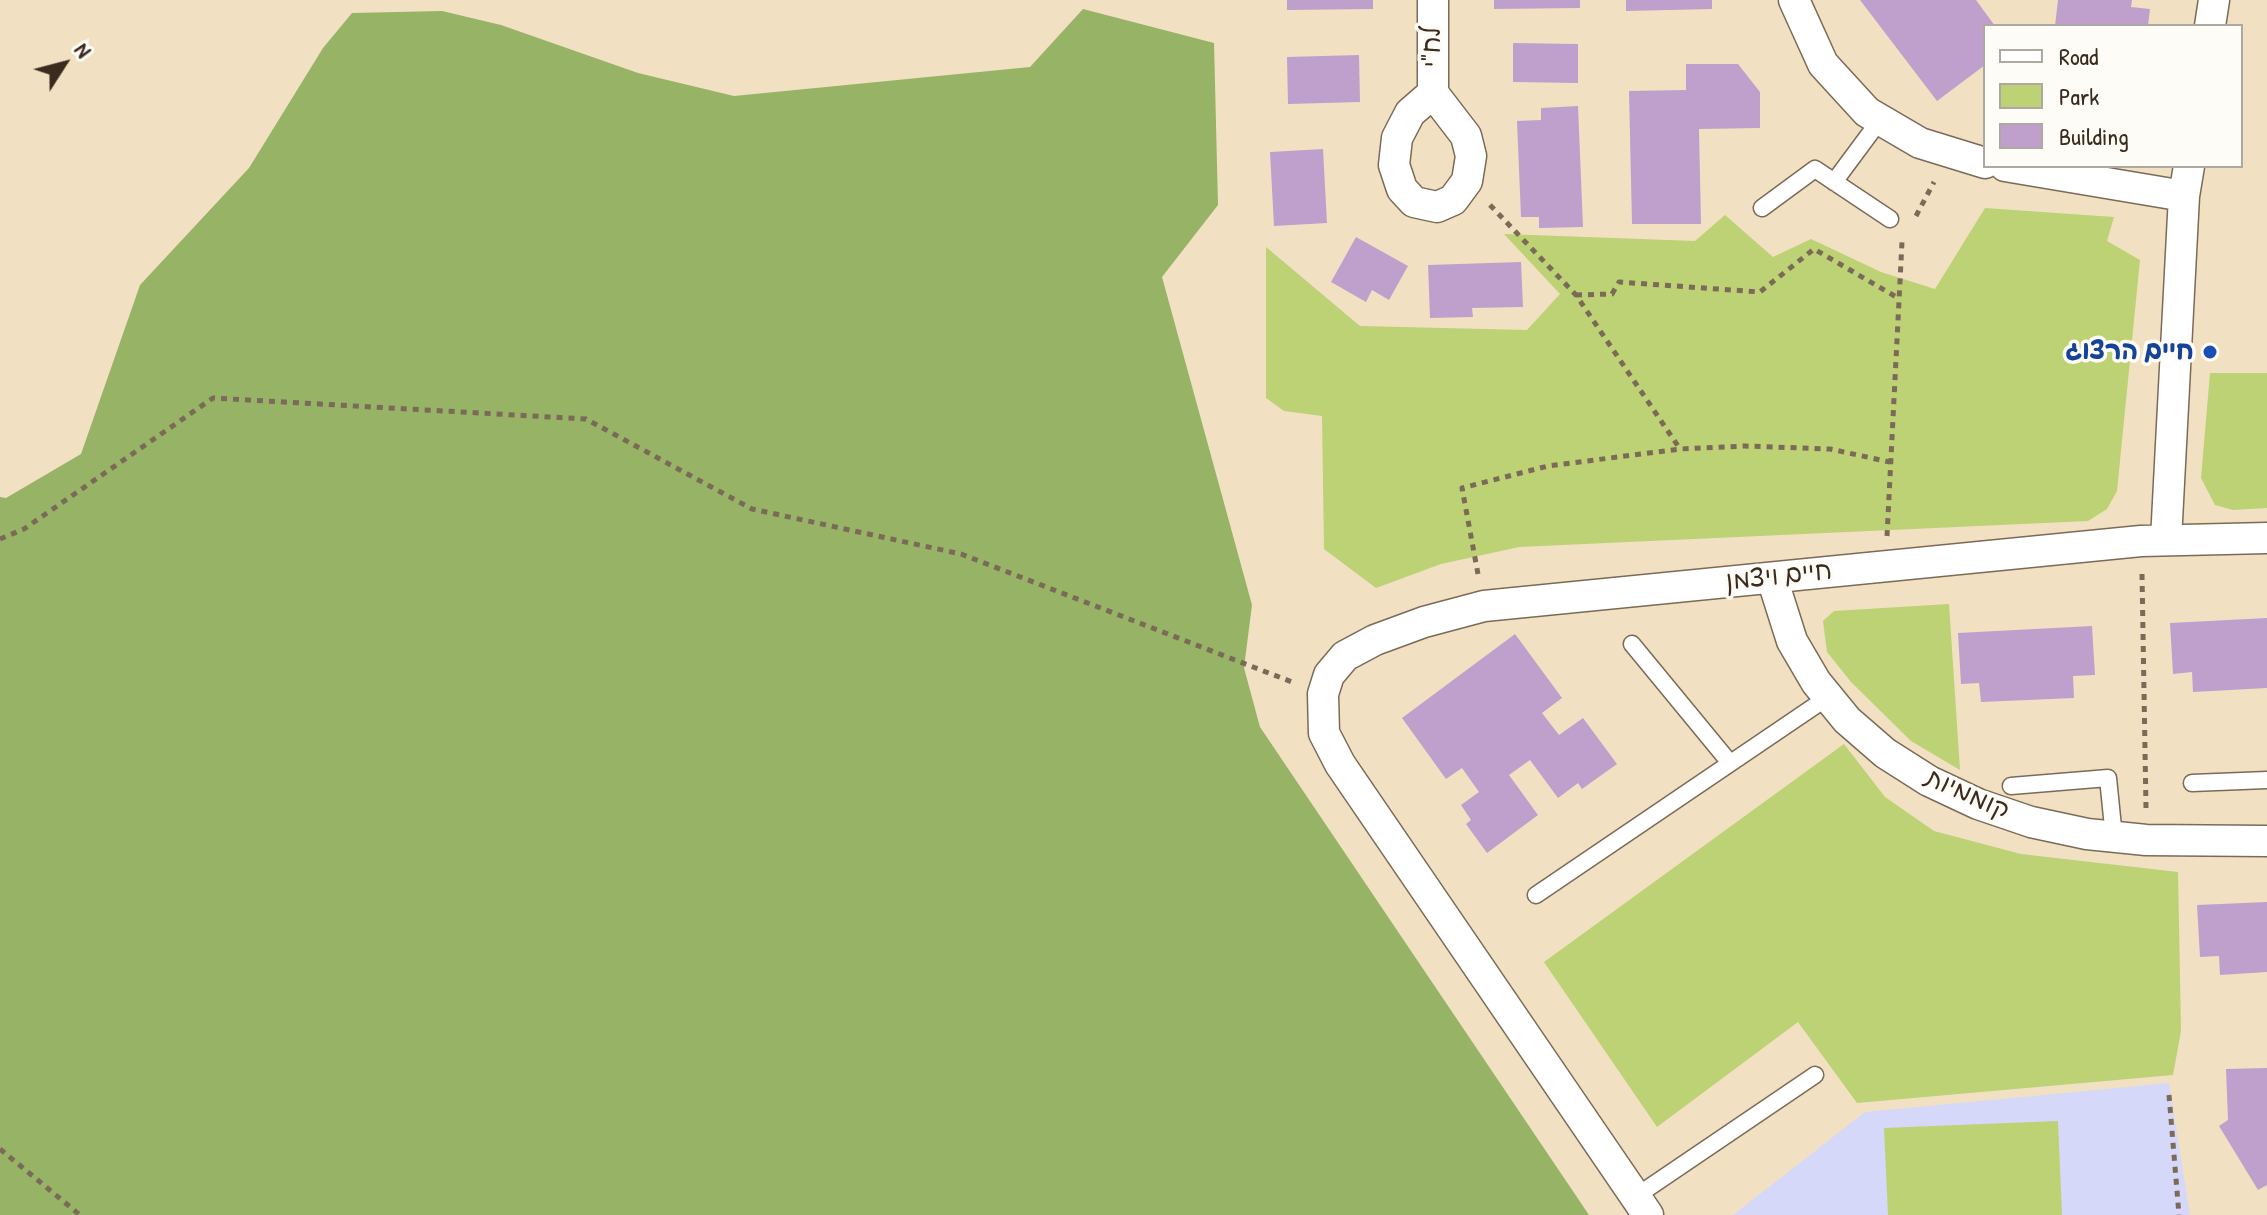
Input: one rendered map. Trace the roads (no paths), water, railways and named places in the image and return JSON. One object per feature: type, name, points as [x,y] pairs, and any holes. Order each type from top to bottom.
[{"type":"street","name":"לח\"י","points":[[1433,0],[1433,93],[1466,136],[1471,156],[1467,181],[1453,200],[1437,207],[1414,202],[1402,189],[1394,165],[1397,138],[1410,113],[1433,93]]},
{"type":"street","points":[[1794,0],[1823,64],[1843,90],[1880,120],[1920,143],[1983,162]]},
{"type":"street","points":[[2210,24],[2214,0]]},
{"type":"street","points":[[2017,168],[2184,196]]},
{"type":"street","points":[[2153,540],[2189,168]]},
{"type":"street","name":"חיים ויצמן","points":[[1642,1206],[1340,764],[1324,733],[1323,694],[1329,675],[1345,656],[1399,631],[1484,606],[2153,540],[2267,538]]},
{"type":"street","name":"קוממיות","points":[[1772,578],[1792,641],[1828,697],[1847,720],[1885,753],[1929,781],[1978,804],[2031,822],[2114,837],[2267,841]]},
{"type":"lane","points":[[1834,182],[1880,120]]},
{"type":"lane","points":[[1762,208],[1815,169],[1890,219]]},
{"type":"lane","points":[[1632,644],[1730,763]]},
{"type":"lane","points":[[1536,895],[1828,697]]},
{"type":"lane","points":[[2011,786],[2108,778],[2114,837]]},
{"type":"lane","points":[[2192,783],[2267,780]]},
{"type":"lane","points":[[1642,1206],[1815,1075]]},
{"type":"place","name":"חיים הרצוג","points":[[2210,352]]}]
